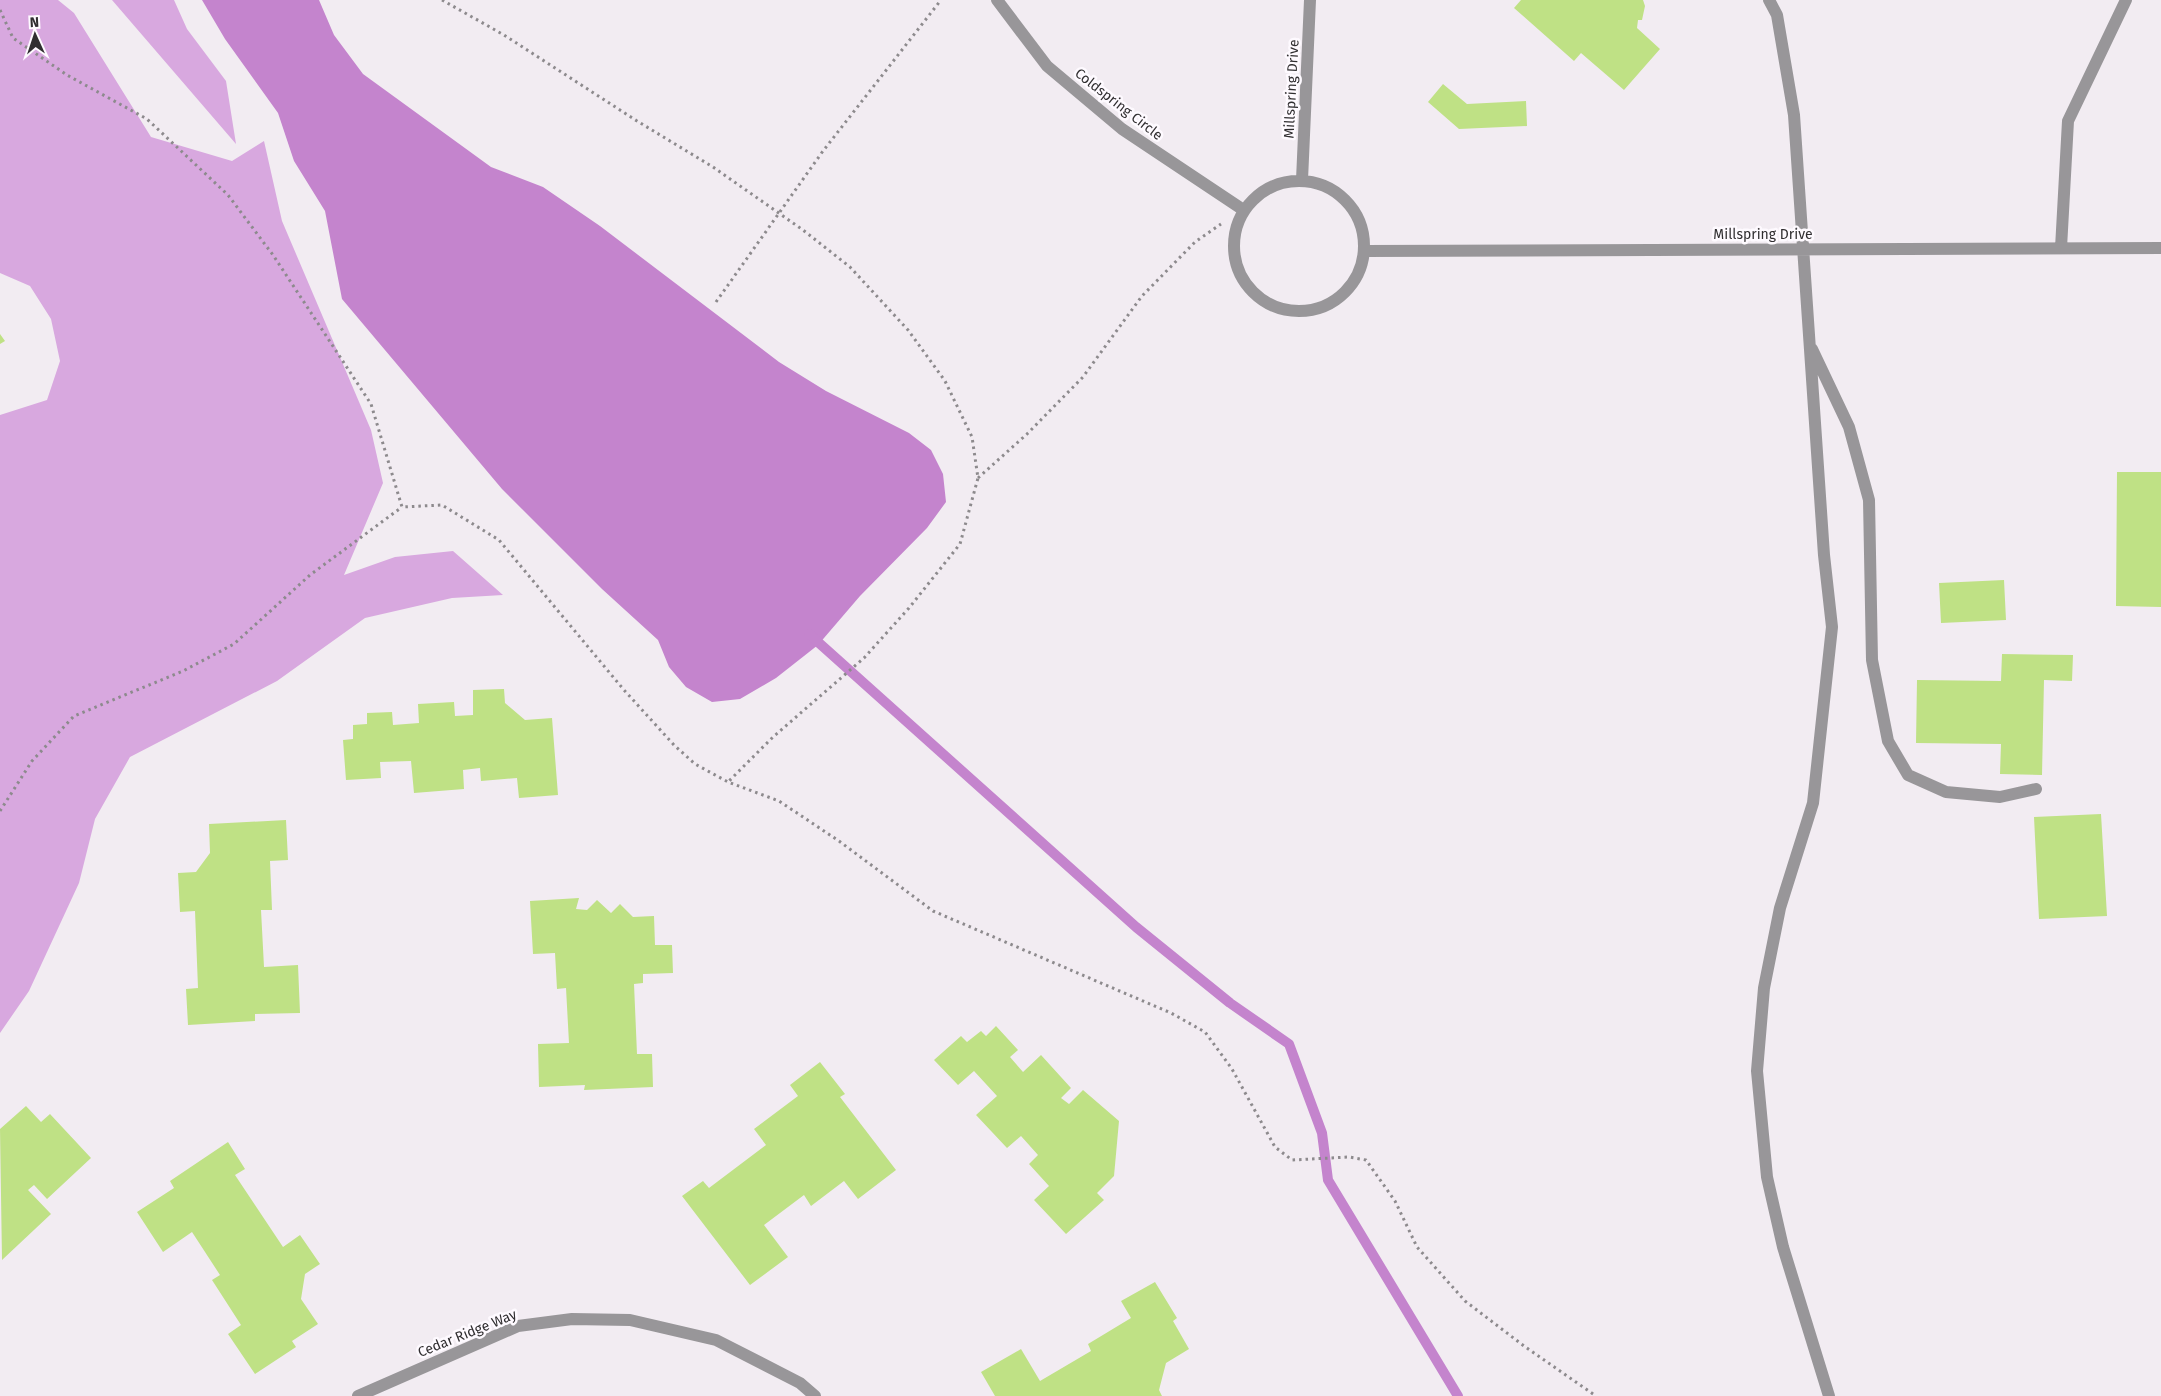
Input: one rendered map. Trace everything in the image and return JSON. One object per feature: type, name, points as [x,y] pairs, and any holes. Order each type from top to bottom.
[{"type":"street","name":"Coldspring Circle","points":[[997,0],[1047,66],[1122,129],[1242,209]]},
{"type":"street","name":"Millspring Drive","points":[[1302,180],[1310,0]]},
{"type":"street","points":[[1769,0],[1777,15],[1794,115],[1802,249],[1832,627],[1813,803],[1780,908],[1764,988],[1757,1071],[1767,1177],[1783,1247],[1829,1396]]},
{"type":"street","points":[[2061,248],[2068,121],[2126,0]]},
{"type":"street","points":[[1302,180],[1323,184],[1341,195],[1355,210],[1363,230],[1365,251],[1356,278],[1348,290],[1331,304],[1310,311],[1288,311],[1267,303],[1250,290],[1238,271],[1234,250],[1236,228],[1242,209],[1260,193],[1280,183],[1302,180]]},
{"type":"street","name":"Millspring Drive","points":[[1365,251],[2161,248]]},
{"type":"street","points":[[1809,342],[1849,427],[1869,500],[1872,660],[1888,741],[1908,775],[1946,792],[2000,797],[2036,789]]},
{"type":"street","name":"Cedar Ridge Way","points":[[358,1396],[518,1326],[572,1319],[630,1320],[716,1340],[800,1383],[815,1396]]},
{"type":"path","points":[[442,0],[504,35],[636,121],[713,167],[803,230],[850,267],[908,330],[945,381],[972,437],[978,478],[960,544],[909,608],[864,658],[773,737],[728,782]]},
{"type":"path","points":[[716,302],[778,213],[941,0]]},
{"type":"path","points":[[0,10],[14,38],[67,75],[148,119],[228,195],[273,255],[371,404],[402,507]]},
{"type":"path","points":[[978,478],[1027,434],[1082,376],[1142,296],[1195,242],[1242,209]]},
{"type":"path","points":[[0,811],[32,761],[74,716],[183,671],[234,644],[310,574],[402,507],[442,505],[499,540],[674,745],[695,764],[728,782],[779,801],[839,841],[933,911],[1171,1013],[1205,1032],[1232,1069],[1275,1147],[1292,1160],[1311,1158],[1366,1160],[1395,1201],[1417,1248],[1464,1301],[1596,1396]]},
{"type":"shaded area","points":[[0,0],[58,0],[74,13],[151,137],[232,161],[264,141],[282,221],[371,430],[383,483],[344,575],[395,557],[453,551],[503,595],[452,598],[365,618],[277,681],[130,757],[95,819],[79,883],[29,991],[0,1033],[0,415],[47,400],[60,361],[51,319],[30,286],[0,273]]},
{"type":"shaded area","points":[[112,0],[174,0],[187,29],[226,81],[236,144]]},
{"type":"shaded area","points":[[202,0],[319,0],[334,35],[363,74],[491,167],[543,187],[600,226],[779,362],[826,391],[909,433],[931,450],[943,474],[946,502],[927,528],[860,596],[818,645],[776,678],[740,699],[712,702],[686,687],[669,667],[658,640],[602,589],[502,489],[342,299],[325,211],[294,161],[278,113],[225,39]]},
{"type":"building","points":[[1521,0],[1643,0],[1645,6],[1642,20],[1638,20],[1637,28],[1660,49],[1624,90],[1581,53],[1574,61],[1514,8]]},
{"type":"building","points":[[1443,84],[1467,104],[1526,101],[1527,126],[1459,129],[1428,102]]},
{"type":"building","points":[[0,334],[5,341],[0,344]]},
{"type":"building","points":[[2117,472],[2161,472],[2161,607],[2116,606]]},
{"type":"building","points":[[2004,580],[2006,620],[1941,623],[1939,583]]},
{"type":"building","points":[[2002,654],[2073,655],[2072,681],[2044,680],[2042,775],[2000,774],[2001,744],[1916,743],[1917,680],[2001,681]]},
{"type":"building","points":[[504,689],[505,703],[525,720],[552,718],[558,795],[519,798],[517,778],[481,781],[480,768],[463,770],[464,789],[414,793],[411,761],[380,762],[381,778],[346,780],[343,740],[353,739],[353,725],[367,724],[367,713],[392,712],[393,725],[419,723],[418,704],[454,702],[455,716],[473,715],[473,690]]},
{"type":"building","points":[[2101,814],[2107,916],[2039,919],[2034,817]]},
{"type":"building","points":[[286,820],[288,860],[270,861],[272,910],[261,910],[264,967],[298,965],[300,1013],[255,1014],[255,1021],[188,1025],[186,989],[198,988],[195,911],[180,912],[178,873],[196,872],[210,853],[209,824]]},
{"type":"building","points":[[579,898],[576,909],[587,910],[597,900],[611,913],[620,904],[633,917],[654,916],[655,945],[672,945],[673,973],[643,974],[643,983],[634,984],[637,1054],[652,1054],[653,1087],[584,1090],[585,1085],[539,1087],[538,1044],[569,1043],[566,988],[557,989],[555,953],[533,954],[530,901]]},
{"type":"building","points":[[996,1026],[1018,1050],[1010,1057],[1023,1072],[1041,1055],[1071,1088],[1061,1098],[1069,1104],[1083,1090],[1119,1121],[1114,1176],[1097,1193],[1104,1200],[1066,1234],[1034,1200],[1049,1186],[1029,1164],[1038,1155],[1021,1136],[1007,1148],[976,1115],[997,1096],[974,1071],[958,1085],[934,1060],[961,1036],[967,1042],[981,1031],[986,1036]]},
{"type":"building","points":[[820,1062],[845,1094],[840,1097],[896,1170],[858,1199],[844,1181],[811,1206],[804,1195],[764,1225],[788,1257],[750,1285],[682,1196],[703,1181],[709,1188],[766,1145],[754,1129],[798,1096],[790,1085]]},
{"type":"building","points":[[26,1106],[41,1122],[50,1114],[91,1158],[47,1199],[34,1185],[28,1190],[51,1214],[2,1260],[0,1129]]},
{"type":"building","points":[[228,1142],[245,1169],[235,1175],[283,1247],[300,1235],[320,1264],[305,1274],[301,1299],[318,1324],[292,1341],[296,1347],[255,1374],[228,1334],[241,1325],[212,1280],[220,1275],[192,1232],[163,1252],[137,1212],[174,1188],[170,1181]]},
{"type":"building","points":[[1155,1282],[1177,1318],[1173,1321],[1189,1349],[1166,1363],[1159,1390],[1162,1396],[995,1396],[981,1372],[1021,1349],[1040,1381],[1091,1351],[1088,1344],[1131,1318],[1121,1301]]},
{"type":"waterway","points":[[809,634],[1136,927],[1230,1003],[1289,1044],[1322,1133],[1328,1180],[1458,1396]]}]
